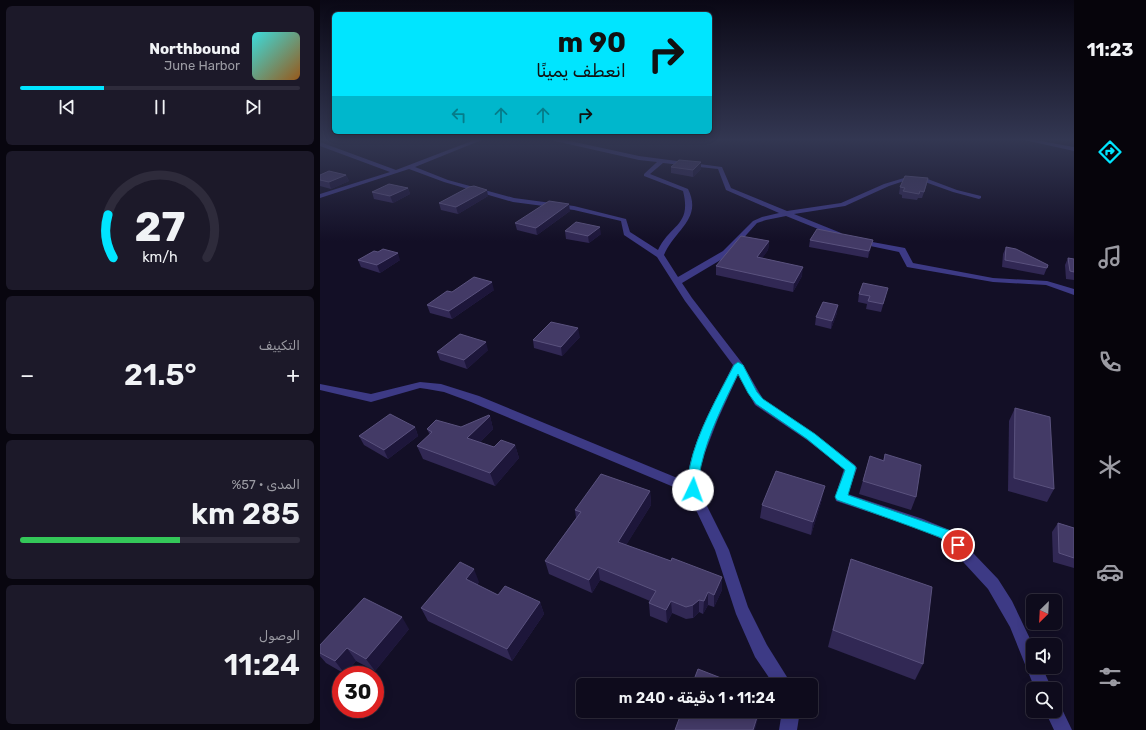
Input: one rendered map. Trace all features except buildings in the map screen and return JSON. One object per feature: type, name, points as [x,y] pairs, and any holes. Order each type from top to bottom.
[{"type":"street","points":[[320,196],[393,173]]},
{"type":"street","points":[[426,173],[446,181],[513,200],[574,208],[624,220],[627,233],[660,255],[677,282],[738,365],[752,393],[759,402],[811,436],[851,468],[841,497],[918,523],[947,535],[993,584],[1007,606],[1026,648]]},
{"type":"street","points":[[648,173],[646,175],[686,190],[690,200],[691,210],[685,220],[667,239],[660,255]]},
{"type":"street","points":[[722,173],[728,188],[826,231],[848,238],[902,250],[910,264],[988,279],[1047,283],[1074,292]]},
{"type":"street","points":[[677,282],[726,253],[745,230],[756,222],[772,216],[848,203],[876,189],[905,179],[930,181],[979,197]]},
{"type":"street","points":[[738,365],[712,419],[700,450],[695,466],[693,490],[722,550],[741,609],[760,651],[779,678]]},
{"type":"street","points":[[320,387],[371,398],[420,385],[428,385],[446,389],[475,399],[693,490]]},
{"type":"street","points":[[788,730],[790,718]]},
{"type":"street","points":[[1057,718],[1063,730]]},
{"type":"route","points":[[693,490],[695,466],[700,450],[712,419],[738,365],[752,393],[759,402],[811,436],[851,468],[841,497],[918,523],[947,535],[958,545]]}]
